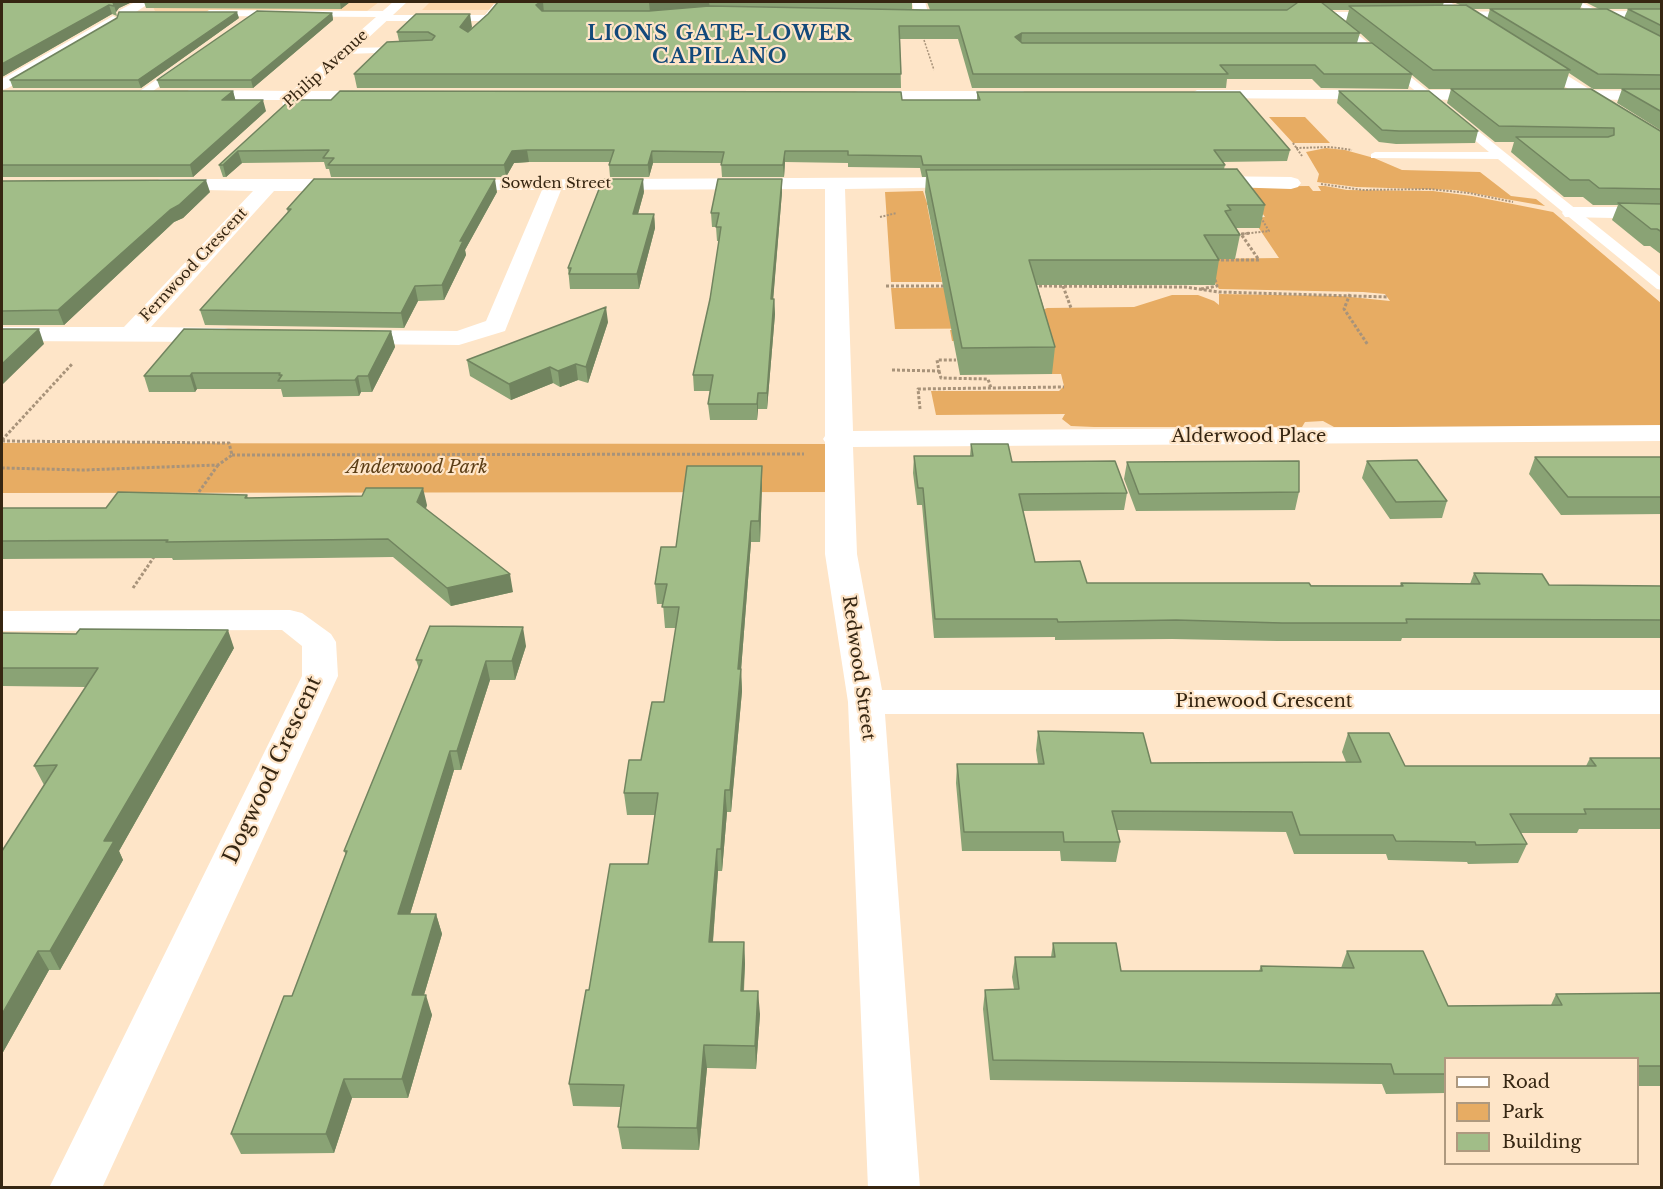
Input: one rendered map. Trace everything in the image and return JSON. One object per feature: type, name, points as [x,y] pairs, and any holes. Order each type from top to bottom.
[{"type":"street","name":"Philip Avenue","points":[[280,111],[400,2]]},
{"type":"street","points":[[1442,2],[1499,38]]},
{"type":"street","points":[[2,85],[119,16],[146,7]]},
{"type":"street","points":[[918,11],[981,16]]},
{"type":"street","points":[[1330,16],[1662,15]]},
{"type":"street","points":[[1518,50],[1662,142]]},
{"type":"street","points":[[2,94],[22,94]]},
{"type":"street","points":[[119,95],[400,96]]},
{"type":"street","points":[[1178,95],[1506,95]]},
{"type":"street","points":[[1542,95],[1662,96]]},
{"type":"street","points":[[837,96],[1037,96]]},
{"type":"street","points":[[200,184],[219,167]]},
{"type":"street","points":[[1184,182],[1291,183]]},
{"type":"street","name":"Sowden Street","points":[[435,184],[994,183]]},
{"type":"street","points":[[141,185],[375,184]]},
{"type":"street","points":[[330,336],[459,338],[496,326],[554,184]]},
{"type":"street","name":"Redwood Street","points":[[835,184],[826,446],[841,554],[866,702],[894,1188]]},
{"type":"street","name":"Fernwood Crescent","points":[[131,334],[269,185]]},
{"type":"street","points":[[1572,213],[1662,213]]},
{"type":"street","points":[[2,334],[131,334]]},
{"type":"street","name":"Fernwood Crescent","points":[[131,334],[248,335]]},
{"type":"street","name":"Alderwood Place","points":[[826,446],[1662,434]]},
{"type":"street","name":"Dogwood Crescent","points":[[2,621],[290,620],[319,642],[320,676],[75,1188]]},
{"type":"street","name":"Pinewood Crescent","points":[[866,702],[1662,702]]},
{"type":"lane","points":[[1312,2],[1662,286]]},
{"type":"lane","points":[[1576,2],[1662,48]]},
{"type":"lane","points":[[196,13],[384,16],[484,22],[497,6],[518,6]]},
{"type":"lane","points":[[1352,7],[1364,16]]},
{"type":"lane","points":[[237,27],[255,14]]},
{"type":"lane","points":[[346,51],[418,51]]},
{"type":"lane","points":[[1360,51],[1372,51]]},
{"type":"lane","points":[[141,95],[192,58]]},
{"type":"lane","points":[[1375,156],[1495,151],[1512,147]]},
{"type":"path","points":[[918,11],[925,46],[937,80]]},
{"type":"path","points":[[1296,148],[1342,147],[1375,156]]},
{"type":"path","points":[[1291,183],[1321,184],[1362,190],[1429,189],[1469,193],[1572,213]]},
{"type":"path","points":[[1207,261],[1258,260],[1241,234],[1269,231],[1256,212]]},
{"type":"path","points":[[1200,289],[1219,285],[1211,270]]},
{"type":"path","points":[[1076,279],[1080,286]]},
{"type":"path","points":[[886,286],[957,286]]},
{"type":"path","points":[[1028,286],[1200,289],[1219,292],[1350,294],[1388,297]]},
{"type":"path","points":[[1063,286],[1071,308]]},
{"type":"path","points":[[1350,294],[1344,309],[1368,345]]},
{"type":"path","points":[[2,441],[65,371],[104,335]]},
{"type":"path","points":[[956,360],[937,360],[941,378],[988,379],[991,388]]},
{"type":"path","points":[[892,370],[939,371]]},
{"type":"path","points":[[921,414],[918,389],[1064,387]]},
{"type":"path","points":[[2,441],[229,443],[232,455]]},
{"type":"path","points":[[192,502],[218,465],[232,455],[826,446]]},
{"type":"path","points":[[2,468],[84,470],[218,465]]},
{"type":"path","points":[[115,620],[127,596],[159,549]]},
{"type":"shaded area","points":[[161,2],[379,2],[367,11],[155,11],[153,7]]},
{"type":"shaded area","points":[[430,2],[893,2],[893,9],[422,10]]},
{"type":"green space","points":[[1269,117],[1305,117],[1330,143],[1293,143]]},
{"type":"green space","points":[[1326,148],[1345,150],[1374,158],[1402,170],[1480,172],[1511,196],[1536,199],[1545,206],[1455,190],[1356,187],[1317,182],[1319,174],[1306,152]]},
{"type":"green space","points":[[1309,186],[1313,191],[1321,191],[1318,186],[1325,186],[1347,190],[1433,191],[1553,212],[1661,303],[1661,427],[1334,427],[1323,421],[1305,422],[1302,427],[1094,427],[1071,426],[1062,419],[1065,414],[936,415],[931,391],[1059,391],[1064,386],[1061,374],[1052,374],[1043,342],[952,341],[950,330],[1045,330],[1045,328],[895,329],[891,288],[1028,287],[1036,313],[1047,308],[1134,307],[1172,295],[1198,295],[1219,305],[1219,294],[1341,296],[1390,301],[1385,294],[1363,292],[1219,289],[1199,259],[1279,258],[1252,218],[1265,217],[1260,210],[1218,187]]},
{"type":"green space","points":[[923,191],[927,203],[995,203],[927,205],[942,282],[891,282],[885,192]]},
{"type":"green space","name":"Anderwood Park","points":[[2,443],[831,444],[833,492],[2,493]]},
{"type":"building","points":[[2,2],[113,2],[114,6],[109,5],[2,64]]},
{"type":"building","points":[[498,2],[541,2],[536,5],[542,11],[649,11],[709,6],[922,10],[1287,10],[1297,3],[1294,2],[1321,2],[1360,33],[1022,33],[1015,37],[1022,43],[1372,43],[1412,74],[1324,74],[1315,65],[1220,65],[1228,74],[973,74],[959,26],[899,26],[901,74],[354,74],[387,42],[432,40],[435,36],[428,32],[397,32],[416,14],[470,14],[460,27],[468,32]]},
{"type":"building","points":[[1466,5],[1570,70],[1433,70],[1349,6]]},
{"type":"building","points":[[1490,9],[1607,9],[1662,37],[1662,75],[1598,74]]},
{"type":"building","points":[[1628,9],[1662,9],[1662,26]]},
{"type":"building","points":[[257,11],[332,13],[251,80],[157,80]]},
{"type":"building","points":[[119,12],[237,12],[138,80],[10,80],[117,18]]},
{"type":"building","points":[[1451,89],[1591,89],[1662,132],[1662,189],[1599,188],[1589,180],[1570,180],[1516,137],[1608,137],[1614,135],[1614,128],[1499,126]]},
{"type":"building","points":[[1622,89],[1662,89],[1662,112]]},
{"type":"building","points":[[2,91],[233,91],[222,100],[263,100],[190,165],[2,165]]},
{"type":"building","points":[[340,91],[901,92],[902,100],[980,100],[977,92],[1240,92],[1290,150],[1214,150],[1225,165],[923,165],[921,156],[848,155],[848,151],[785,151],[783,165],[721,165],[724,152],[652,151],[648,165],[609,165],[614,150],[527,150],[512,151],[504,165],[328,165],[334,158],[323,158],[329,150],[238,151],[223,165],[219,165],[290,100],[331,100]]},
{"type":"building","points":[[1339,91],[1429,91],[1478,131],[1382,130]]},
{"type":"building","points":[[1237,169],[1265,205],[1227,205],[1231,210],[1225,211],[1240,235],[1204,235],[1219,260],[1029,260],[1055,347],[962,348],[926,170]]},
{"type":"building","points":[[314,179],[495,179],[460,241],[463,241],[442,285],[415,286],[401,313],[200,310],[291,209],[287,209]]},
{"type":"building","points":[[603,179],[643,179],[633,214],[654,214],[637,274],[569,274],[571,268],[568,268]]},
{"type":"building","points":[[718,179],[782,179],[771,299],[774,299],[767,393],[758,393],[757,404],[708,404],[713,375],[693,375],[710,299],[721,227],[716,227],[719,213],[711,213]]},
{"type":"building","points":[[206,180],[58,310],[2,311],[2,181]]},
{"type":"building","points":[[1618,203],[1662,204],[1662,232],[1651,229]]},
{"type":"building","points":[[606,307],[586,367],[576,364],[558,371],[550,367],[509,384],[467,360]]},
{"type":"building","points":[[2,329],[39,329],[2,364]]},
{"type":"building","points":[[184,329],[391,331],[368,376],[358,376],[355,380],[278,381],[282,375],[279,375],[280,373],[192,373],[190,376],[144,376]]},
{"type":"building","points":[[971,444],[1008,444],[1012,462],[1115,461],[1127,493],[1019,494],[1035,562],[1080,561],[1087,583],[1309,583],[1311,586],[1403,586],[1401,583],[1480,584],[1474,573],[1542,574],[1549,585],[1662,586],[1662,620],[1406,619],[1407,623],[1282,623],[935,619],[923,488],[918,488],[914,456],[973,456]]},
{"type":"building","points":[[1535,457],[1662,457],[1662,497],[1568,497]]},
{"type":"building","points":[[1417,460],[1447,501],[1396,502],[1367,461]]},
{"type":"building","points":[[1299,461],[1299,492],[1139,494],[1127,462]]},
{"type":"building","points":[[687,466],[762,466],[759,521],[751,521],[730,790],[725,790],[721,849],[717,849],[709,942],[744,942],[741,991],[758,991],[755,1046],[704,1045],[697,1128],[618,1127],[624,1085],[569,1084],[586,990],[589,990],[610,864],[648,864],[658,793],[624,793],[629,760],[641,760],[652,702],[664,702],[679,607],[662,607],[667,584],[655,584],[661,547],[676,547]]},
{"type":"building","points":[[366,488],[423,488],[417,502],[510,574],[447,588],[388,539],[166,542],[168,540],[2,541],[2,508],[106,508],[118,492],[247,495],[245,498],[362,496]]},
{"type":"building","points":[[430,626],[523,627],[512,661],[486,661],[457,751],[450,751],[398,914],[436,914],[412,995],[426,995],[402,1079],[344,1079],[326,1134],[231,1134],[284,996],[292,996],[347,851],[344,851],[422,660],[416,660]]},
{"type":"building","points":[[80,629],[228,630],[104,841],[114,841],[50,951],[38,951],[2,1014],[2,851],[57,765],[34,766],[98,668],[2,668],[2,633],[76,634]]},
{"type":"building","points":[[1038,731],[1143,733],[1151,763],[1361,762],[1348,733],[1389,733],[1405,766],[1596,766],[1590,758],[1662,758],[1662,809],[1584,809],[1586,814],[1510,814],[1527,844],[1476,845],[1475,842],[1396,841],[1393,835],[1300,835],[1292,812],[1112,811],[1120,842],[1064,842],[1063,832],[964,832],[957,764],[1044,764]]},
{"type":"building","points":[[1053,943],[1116,943],[1121,971],[1262,971],[1261,966],[1354,968],[1347,951],[1423,951],[1448,1006],[1562,1005],[1556,994],[1662,993],[1662,1066],[1639,1066],[1639,1057],[1444,1057],[1444,1074],[1394,1074],[1391,1064],[993,1060],[985,990],[1019,989],[1015,957],[1055,957]]},
{"type":"district","name":"LIONS GATE-LOWER CAPILANO","points":[[720,46]]}]
